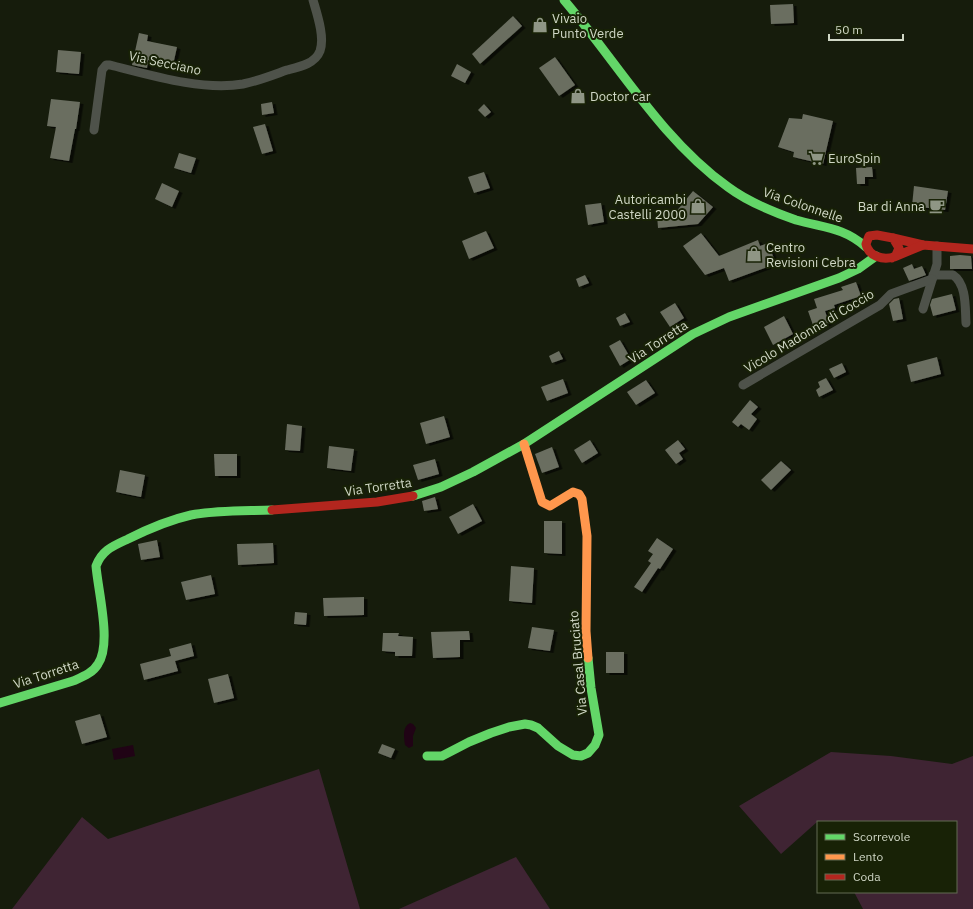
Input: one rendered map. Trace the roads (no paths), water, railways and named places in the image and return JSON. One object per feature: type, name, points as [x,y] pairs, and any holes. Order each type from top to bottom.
[{"type":"street","name":"Via Secciano","points":[[94,130],[102,70],[106,65],[180,81],[208,85],[232,85],[250,82],[302,66],[312,61],[318,54],[322,42],[313,0]]},
{"type":"street","name":"Via Colonnelle","points":[[564,0],[672,136],[716,178],[743,196],[766,208],[796,220],[846,234],[857,239],[870,253],[876,256]]},
{"type":"street","points":[[857,239],[877,235],[923,245],[973,248]]},
{"type":"street","points":[[866,247],[866,241],[869,236]]},
{"type":"street","points":[[892,258],[896,255],[899,248],[893,238]]},
{"type":"street","points":[[876,256],[892,258],[923,245]]},
{"type":"street","points":[[923,309],[937,264],[937,246]]},
{"type":"street","name":"Via Torretta","points":[[0,703],[71,682],[89,673],[98,665],[102,658],[104,646],[96,568],[97,561],[108,549],[143,531],[173,520],[200,514],[295,509],[377,502],[407,497],[437,488],[456,480],[524,444],[693,334],[729,317],[839,278],[858,269],[876,256]]},
{"type":"street","name":"Vicolo Madonna di Coccio","points":[[744,385],[880,305],[891,294],[933,277],[953,275],[959,281],[965,298],[966,323]]},
{"type":"street","name":"Via Casal Bruciato","points":[[427,756],[441,756],[470,741],[507,727],[521,724],[531,725],[536,728],[571,755],[580,756],[586,754],[597,743],[599,735],[591,688],[586,631],[587,536],[582,499],[576,492],[573,492],[550,506],[546,506],[542,502],[524,444]]},
{"type":"place","name":"Vivaio Punto Verde","points":[[540,25]]},
{"type":"place","name":"Doctor car","points":[[578,96]]},
{"type":"place","name":"EuroSpin","points":[[816,158]]},
{"type":"place","name":"Autoricambi Castelli 2000","points":[[698,206]]},
{"type":"place","name":"Bar di Anna","points":[[937,206]]},
{"type":"place","name":"Centro Revisioni Cebra","points":[[754,254]]}]
